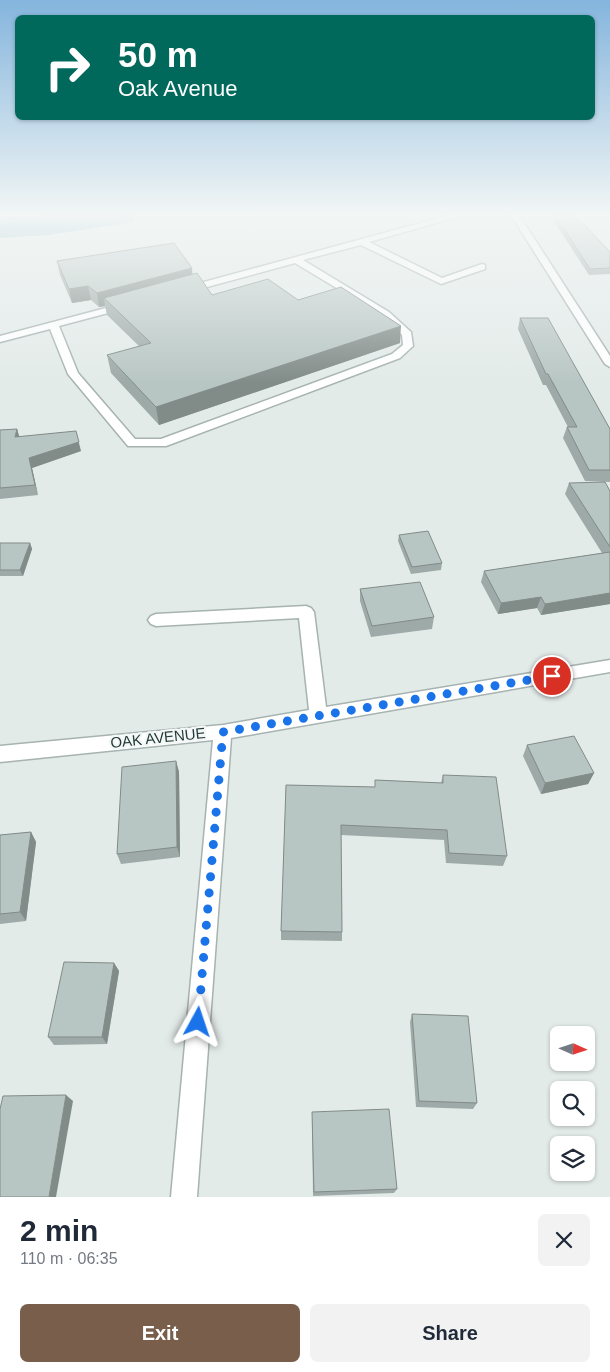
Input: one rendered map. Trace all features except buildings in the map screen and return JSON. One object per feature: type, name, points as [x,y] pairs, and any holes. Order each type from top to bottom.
[{"type":"street","points":[[174,292],[255,271]]},
{"type":"street","points":[[52,325],[73,374],[132,443],[162,443],[396,356],[408,346],[407,334],[386,314],[314,271]]},
{"type":"street","points":[[420,271],[440,281],[470,271]]},
{"type":"street","points":[[550,271],[610,364]]},
{"type":"street","points":[[0,339],[137,302]]},
{"type":"street","points":[[156,620],[306,612],[318,716]]},
{"type":"street","name":"OAK AVENUE","points":[[0,754],[223,732],[610,666]]},
{"type":"street","points":[[184,1197],[223,732]]},
{"type":"route","points":[[198,1022],[223,732],[552,676]]}]
